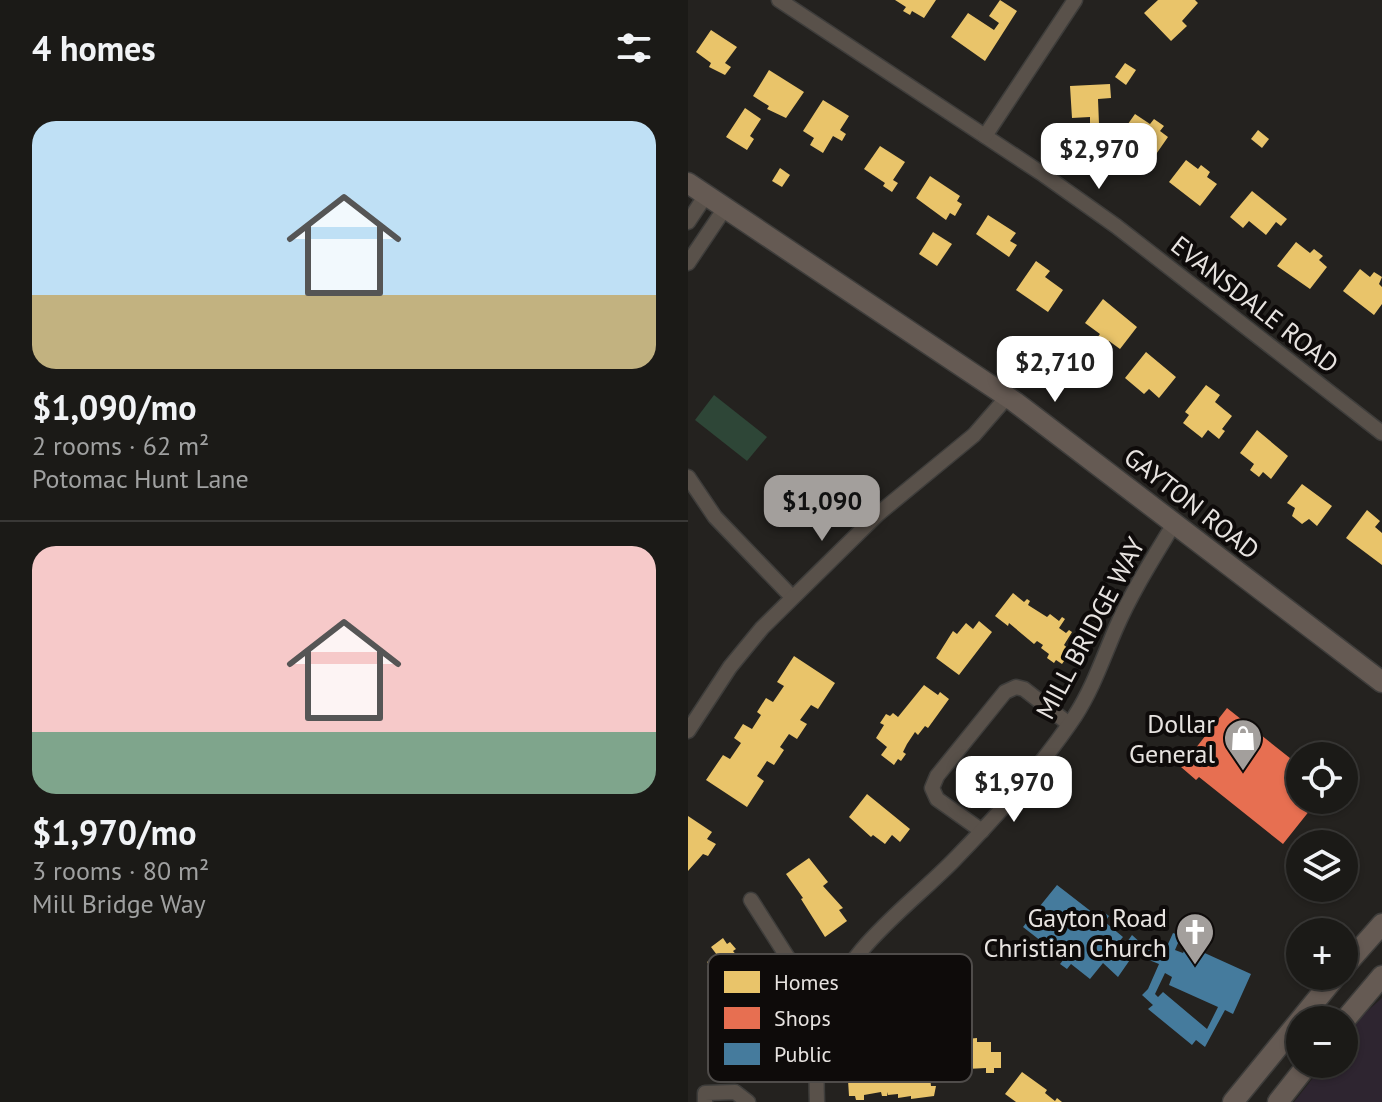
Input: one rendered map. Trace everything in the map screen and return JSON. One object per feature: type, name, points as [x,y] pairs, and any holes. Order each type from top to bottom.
[{"type":"street","name":"EVANSDALE ROAD","points":[[779,0],[1116,226],[1382,433]]},
{"type":"street","points":[[985,136],[1075,0]]},
{"type":"street","name":"GAYTON ROAD","points":[[688,183],[1007,397],[1382,682]]},
{"type":"street","points":[[688,222],[706,195]]},
{"type":"street","points":[[688,263],[725,208]]},
{"type":"street","points":[[688,731],[730,667],[792,597],[878,514],[974,435],[1007,397]]},
{"type":"street","points":[[688,477],[715,517],[792,597]]},
{"type":"street","name":"MILL BRIDGE WAY","points":[[859,954],[982,831],[1046,756],[1091,686],[1131,597],[1175,522]]},
{"type":"street","points":[[982,831],[937,799],[932,788],[937,776],[995,704],[1005,692],[1016,687],[1024,689],[1069,724]]},
{"type":"street","points":[[751,900],[785,954]]},
{"type":"street","points":[[1358,951],[1382,924]]},
{"type":"street","points":[[1357,1006],[1382,976]]},
{"type":"street","points":[[1233,1102],[1325,990]]},
{"type":"street","points":[[1278,1102],[1297,1078]]},
{"type":"street","name":"MILL BRIDGE WAY","points":[[817,1102],[818,1082]]},
{"type":"street","points":[[705,1102],[705,1093],[735,1092],[748,1102]]},
{"type":"shaded area","points":[[1382,998],[1382,1102],[1294,1102],[1313,1078],[1358,1078],[1358,1022]]},
{"type":"green space","points":[[714,395],[767,437],[747,461],[695,420]]},
{"type":"building: Homes","points":[[895,0],[936,0],[924,18],[912,11],[910,15],[903,11],[906,7]]},
{"type":"building: Homes","points":[[1000,0],[1017,11],[985,61],[951,37],[968,13],[994,30],[999,23],[989,16]]},
{"type":"building: Homes","points":[[1158,0],[1195,0],[1198,3],[1182,21],[1187,26],[1171,41],[1144,13]]},
{"type":"building: Homes","points":[[711,30],[737,47],[725,63],[731,67],[725,75],[709,67],[711,63],[696,52]]},
{"type":"building: Homes","points":[[1125,63],[1136,70],[1126,85],[1115,77]]},
{"type":"building: Homes","points":[[769,70],[804,92],[786,118],[767,109],[769,106],[753,96]]},
{"type":"building: Homes","points":[[1110,84],[1111,98],[1098,99],[1099,124],[1090,124],[1090,117],[1072,118],[1070,86]]},
{"type":"building: Homes","points":[[823,100],[849,116],[840,130],[846,134],[842,141],[833,136],[823,153],[810,145],[814,138],[803,131]]},
{"type":"building: Homes","points":[[745,108],[761,119],[750,136],[754,139],[747,150],[726,137]]},
{"type":"building: Homes","points":[[1135,114],[1150,124],[1154,119],[1164,126],[1160,131],[1168,137],[1152,160],[1118,138]]},
{"type":"building: Homes","points":[[1258,130],[1269,139],[1262,148],[1251,139]]},
{"type":"building: Homes","points":[[880,146],[905,162],[893,180],[898,183],[892,192],[883,186],[885,183],[864,169]]},
{"type":"building: Homes","points":[[1186,160],[1198,169],[1201,165],[1210,172],[1207,177],[1217,184],[1200,206],[1169,182]]},
{"type":"building: Homes","points":[[780,168],[790,175],[782,187],[772,181]]},
{"type":"building: Homes","points":[[930,176],[960,196],[957,201],[962,204],[955,216],[950,213],[946,220],[916,198]]},
{"type":"building: Homes","points":[[1252,191],[1287,219],[1281,226],[1276,222],[1266,235],[1249,221],[1243,228],[1230,217]]},
{"type":"building: Homes","points":[[988,215],[1016,233],[1010,241],[1017,245],[1009,257],[976,234]]},
{"type":"building: Homes","points":[[933,232],[952,244],[937,266],[919,254]]},
{"type":"building: Homes","points":[[1296,242],[1310,253],[1314,249],[1323,256],[1319,260],[1327,267],[1310,289],[1277,266]]},
{"type":"building: Homes","points":[[1036,261],[1050,271],[1045,277],[1063,290],[1048,312],[1016,290]]},
{"type":"building: Homes","points":[[1360,269],[1370,277],[1374,272],[1382,277],[1379,284],[1382,287],[1382,304],[1374,315],[1343,291]]},
{"type":"building: Homes","points":[[1103,299],[1137,327],[1120,349],[1109,341],[1106,345],[1097,338],[1100,334],[1085,323]]},
{"type":"building: Homes","points":[[1146,352],[1176,377],[1159,398],[1149,389],[1144,394],[1125,378]]},
{"type":"building: Homes","points":[[1206,385],[1220,395],[1215,402],[1232,416],[1219,439],[1208,430],[1202,438],[1183,423],[1189,415],[1185,412]]},
{"type":"building: Homes","points":[[1257,430],[1288,456],[1271,479],[1263,472],[1259,477],[1250,470],[1254,464],[1240,453]]},
{"type":"building: Homes","points":[[1302,484],[1332,506],[1317,526],[1309,519],[1302,524],[1292,516],[1295,508],[1287,503]]},
{"type":"building: Homes","points":[[1367,510],[1380,521],[1375,527],[1382,533],[1382,565],[1346,538]]},
{"type":"building: Homes","points":[[1013,593],[1024,602],[1027,599],[1030,601],[1028,605],[1047,617],[1050,614],[1059,621],[1062,617],[1065,619],[1059,628],[1066,633],[1069,630],[1072,632],[1064,645],[1071,651],[1062,664],[1047,658],[1049,654],[1041,648],[1043,645],[1037,641],[1034,644],[1009,623],[1008,626],[995,616]]},
{"type":"building: Homes","points":[[979,621],[992,632],[959,675],[936,658],[953,631],[957,634],[966,623],[973,629]]},
{"type":"building: Homes","points":[[794,656],[835,683],[818,709],[811,705],[800,720],[807,724],[797,739],[789,734],[780,747],[784,750],[774,765],[767,761],[757,776],[764,781],[747,807],[706,780],[723,755],[730,759],[741,743],[734,738],[743,724],[752,729],[761,715],[757,712],[766,698],[773,702],[784,686],[777,682]]},
{"type":"building: Homes","points":[[924,685],[949,699],[928,728],[925,726],[918,735],[915,732],[903,752],[906,754],[894,765],[881,755],[887,747],[876,738],[884,725],[880,723],[886,714],[890,716],[893,713],[898,717]]},
{"type":"building: Homes","points":[[867,794],[910,829],[900,842],[892,835],[885,844],[873,835],[871,837],[849,817]]},
{"type":"building: Homes","points":[[688,816],[712,832],[707,839],[716,844],[708,856],[703,854],[688,871]]},
{"type":"building: Homes","points":[[809,858],[828,882],[823,886],[843,908],[839,910],[847,921],[825,937],[786,874]]},
{"type":"building: Homes","points":[[723,938],[736,949],[733,951],[736,954],[716,954],[711,947]]},
{"type":"building: Homes","points":[[972,1038],[977,1038],[977,1042],[991,1042],[991,1052],[1001,1052],[1001,1068],[994,1068],[994,1073],[986,1073],[986,1068],[972,1069]]},
{"type":"building: Homes","points":[[1022,1072],[1047,1090],[1045,1093],[1055,1101],[1057,1098],[1062,1102],[1016,1102],[1005,1094]]},
{"type":"building: Homes","points":[[848,1082],[931,1082],[931,1086],[936,1086],[934,1096],[911,1099],[911,1096],[898,1098],[898,1094],[888,1095],[888,1092],[887,1096],[882,1096],[881,1092],[864,1095],[864,1100],[849,1096]]},
{"type":"building: Shops","name":"Dollar General","points":[[1227,708],[1286,755],[1286,814],[1307,814],[1294,830],[1286,830],[1283,844],[1199,777],[1196,780],[1181,767]]},
{"type":"building: Public","name":"Gayton Road Christian Church","points":[[1057,885],[1097,916],[1101,910],[1109,916],[1105,922],[1123,937],[1110,953],[1116,958],[1132,935],[1143,945],[1164,953],[1173,933],[1181,936],[1175,950],[1183,953],[1187,945],[1251,974],[1233,1014],[1225,1010],[1205,1047],[1196,1040],[1192,1045],[1148,1009],[1153,1005],[1142,995],[1159,964],[1134,954],[1118,977],[1103,963],[1090,979],[1071,964],[1067,969],[1060,964],[1064,959],[1023,927]],"holes":[[[1165,973],[1172,977],[1169,985],[1218,1007],[1207,1029],[1163,992],[1158,997],[1155,994]]]},
{"type":"place","name":"Dollar General","points":[[1243,772]]},
{"type":"place","name":"Gayton Road Christian Church","points":[[1195,966]]}]
